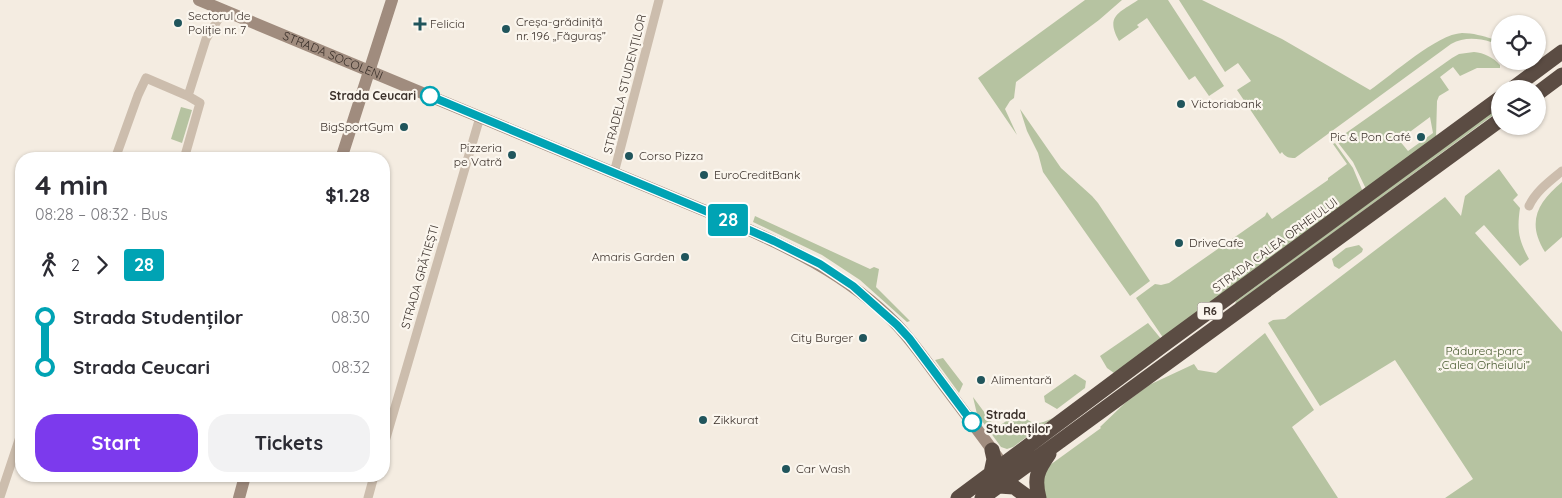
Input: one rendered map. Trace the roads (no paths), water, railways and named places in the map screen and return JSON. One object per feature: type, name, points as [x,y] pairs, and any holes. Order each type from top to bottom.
[{"type":"highway","points":[[1533,80],[1562,52]]},
{"type":"highway","points":[[1546,87],[1562,75]]},
{"type":"highway","name":"STRADA CALEA ORHEIULUI","points":[[982,498],[999,486],[1008,470],[1220,304],[1491,105]]},
{"type":"highway","name":"STRADA CALEA ORHEIULUI","points":[[958,498],[990,473],[1008,470],[1057,442],[1491,126]]},
{"type":"highway","points":[[1220,304],[1230,316]]},
{"type":"highway","points":[[999,486],[1014,487],[1031,497],[1039,469],[1057,442]]},
{"type":"highway","points":[[990,473],[994,459],[992,450]]},
{"type":"main road","name":"STRADA SOCOLENI","points":[[199,0],[217,5],[774,241],[820,264],[853,286],[909,338],[1008,470]]},
{"type":"main road","points":[[343,152],[392,0]]},
{"type":"main road","points":[[1008,470],[1031,497]]},
{"type":"main road","points":[[239,498],[243,482]]},
{"type":"street","name":"STRADELA STUDENȚILOR","points":[[614,173],[659,0]]},
{"type":"street","points":[[188,96],[217,5]]},
{"type":"street","points":[[118,152],[146,78],[188,96],[200,104],[186,152]]},
{"type":"street","name":"STRADA GRĂTIEȘTI","points":[[390,424],[480,117]]},
{"type":"street","points":[[1529,206],[1533,198],[1562,170]]},
{"type":"street","points":[[0,497],[15,452]]},
{"type":"street","points":[[368,498],[372,482]]},
{"type":"place","name":"Sectorul de Poliție nr. 7","points":[[178,23]]},
{"type":"place","name":"Felicia","points":[[420,24]]},
{"type":"place","name":"Creșa-grădiniță nr. 196 „Făguraș”","points":[[506,29]]},
{"type":"place","name":"Strada Ceucari","points":[[430,96]]},
{"type":"place","name":"Victoriabank","points":[[1181,104]]},
{"type":"place","name":"BigSportGym","points":[[404,127]]},
{"type":"place","name":"Pic & Pon Café","points":[[1421,137]]},
{"type":"place","name":"Pizzeria pe Vatră","points":[[512,155]]},
{"type":"place","name":"Corso Pizza","points":[[629,156]]},
{"type":"place","name":"EuroCreditBank","points":[[704,175]]},
{"type":"place","name":"DriveCafe","points":[[1179,243]]},
{"type":"place","name":"Amaris Garden","points":[[685,257]]},
{"type":"place","name":"City Burger","points":[[863,338]]},
{"type":"place","name":"Alimentară","points":[[981,380]]},
{"type":"place","name":"Zikkurat","points":[[703,420]]},
{"type":"place","name":"Strada Studenților","points":[[972,422]]},
{"type":"place","name":"Car Wash","points":[[786,469]]},
{"type":"park label","name":"Pădurea-parc „Calea Orheiului”","points":[[1484,358]]}]
